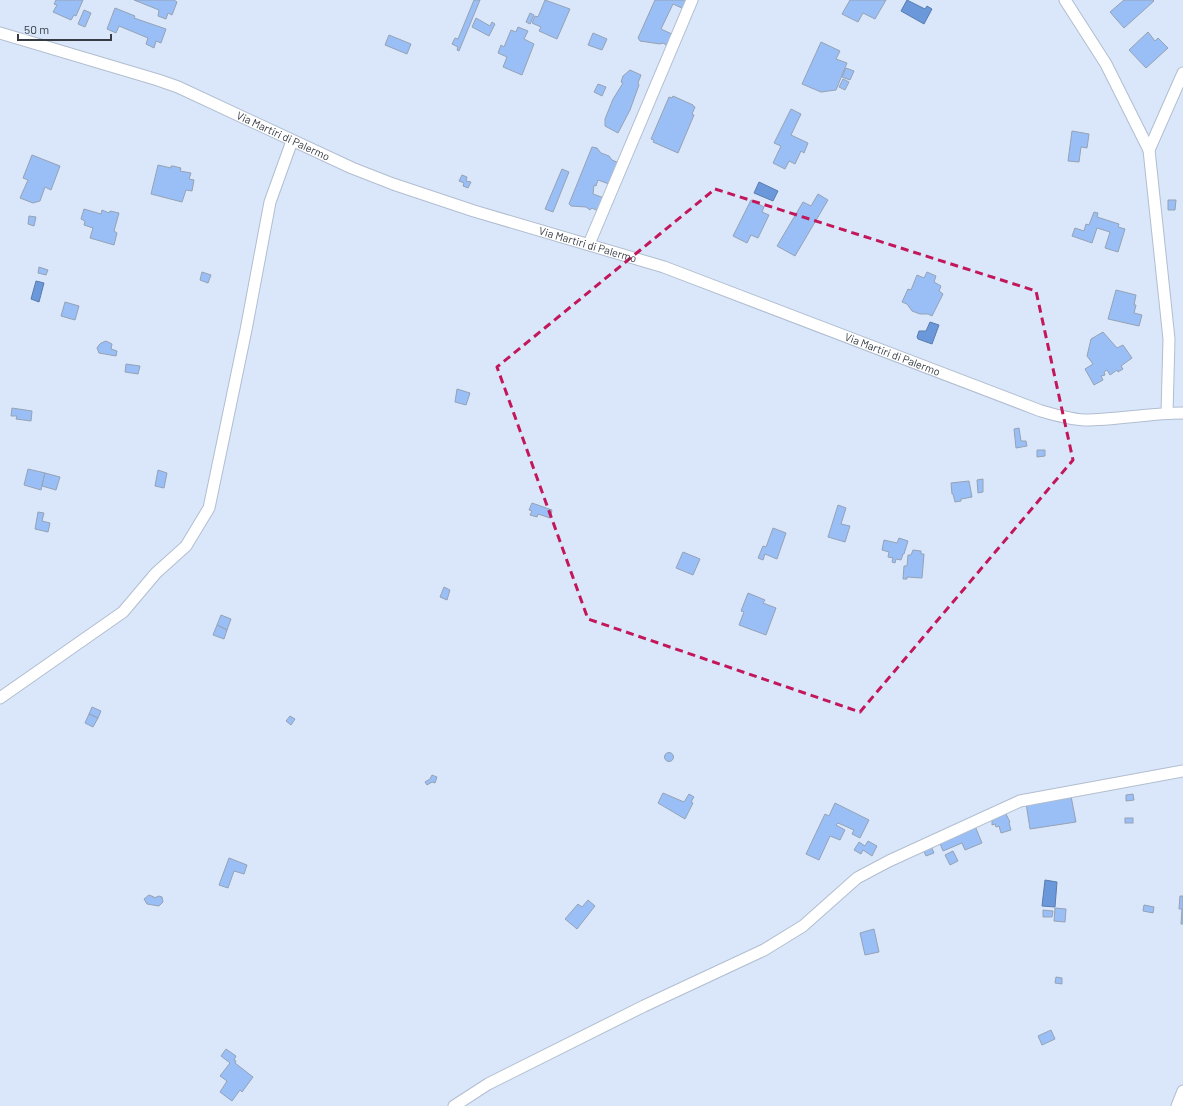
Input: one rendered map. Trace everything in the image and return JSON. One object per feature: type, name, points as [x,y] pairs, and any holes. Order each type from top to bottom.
[{"type":"street","points":[[589,244],[692,0]]},
{"type":"street","points":[[1065,0],[1106,64],[1149,150],[1169,339],[1167,413]]},
{"type":"street","name":"Via Martiri di Palermo","points":[[0,33],[178,87],[292,141],[352,168],[393,184],[664,267],[1042,411],[1068,418],[1084,420],[1183,413]]},
{"type":"street","points":[[1149,150],[1183,73]]},
{"type":"street","points":[[0,698],[123,612],[156,573],[186,546],[209,508],[246,330],[270,202],[292,141]]},
{"type":"street","points":[[454,1106],[488,1084],[644,1006],[764,950],[803,926],[857,878],[889,861],[1020,801],[1183,771]]},
{"type":"street","points":[[1177,1106],[1183,1091]]},
{"type":"highlighted area","points":[[715,189],[1036,291],[1073,460],[860,712],[588,619],[497,367]]},
{"type":"water","points":[[907,0],[925,9],[927,6],[932,9],[924,24],[901,11]]},
{"type":"water","points":[[759,182],[778,191],[773,201],[754,193]]},
{"type":"water","points":[[36,281],[44,283],[39,302],[31,299]]},
{"type":"water","points":[[930,322],[939,325],[932,344],[918,339],[917,337],[919,331],[926,331]]},
{"type":"water","points":[[1045,880],[1057,882],[1055,907],[1042,906]]},
{"type":"building","points":[[56,0],[83,0],[76,16],[74,15],[71,20],[53,12],[57,5],[54,4]]},
{"type":"building","points":[[134,0],[174,0],[177,2],[172,15],[168,13],[166,19],[158,16],[159,10]]},
{"type":"building","points":[[474,0],[480,0],[459,51],[457,50],[458,47],[452,44],[455,38],[458,39]]},
{"type":"building","points":[[545,0],[570,9],[557,39],[539,31],[541,27],[532,23],[535,16],[538,17]]},
{"type":"building","points":[[655,0],[687,0],[684,9],[673,4],[661,29],[674,35],[668,46],[663,43],[660,44],[640,41],[638,38]]},
{"type":"building","points":[[850,0],[886,0],[875,19],[863,13],[858,22],[842,14]]},
{"type":"building","points":[[1124,0],[1154,1],[1124,28],[1110,12]]},
{"type":"building","points":[[115,8],[135,16],[134,18],[166,29],[161,43],[156,41],[154,48],[146,44],[148,38],[119,26],[116,33],[107,29]]},
{"type":"building","points":[[84,10],[91,13],[85,27],[78,24]]},
{"type":"building","points":[[530,13],[534,15],[530,24],[526,22]]},
{"type":"building","points":[[476,18],[490,26],[492,22],[495,24],[489,36],[472,27]]},
{"type":"building","points":[[518,27],[528,31],[524,39],[534,44],[522,75],[503,67],[507,57],[498,53],[501,45],[504,47],[511,30],[516,32]]},
{"type":"building","points":[[1148,32],[1155,41],[1158,38],[1168,48],[1146,68],[1129,50]]},
{"type":"building","points":[[593,33],[607,39],[602,50],[588,45]]},
{"type":"building","points":[[389,35],[411,44],[407,54],[385,45]]},
{"type":"building","points":[[821,42],[840,51],[836,59],[847,63],[836,90],[821,92],[802,84]]},
{"type":"building","points":[[846,68],[854,71],[850,80],[842,77]]},
{"type":"building","points":[[630,70],[641,75],[630,110],[618,133],[605,126],[605,119],[613,99],[623,83],[621,82],[623,76]]},
{"type":"building","points":[[843,79],[849,82],[845,90],[839,87]]},
{"type":"building","points":[[598,84],[606,87],[602,96],[594,92]]},
{"type":"building","points":[[673,96],[695,107],[692,114],[694,115],[678,153],[653,142],[654,140],[651,139],[669,97],[672,98]]},
{"type":"building","points":[[791,109],[801,114],[791,135],[808,143],[804,153],[801,151],[795,164],[789,161],[785,169],[773,163],[781,146],[774,143]]},
{"type":"building","points":[[1072,131],[1089,134],[1087,148],[1081,147],[1079,162],[1068,161]]},
{"type":"building","points":[[592,147],[597,148],[601,153],[609,156],[612,160],[619,163],[609,184],[598,180],[596,186],[594,185],[593,194],[604,198],[599,210],[592,208],[590,210],[586,207],[571,206],[569,204]]},
{"type":"building","points":[[32,155],[60,166],[51,190],[45,187],[40,201],[33,203],[20,198],[28,180],[23,178]]},
{"type":"building","points":[[158,165],[171,168],[171,166],[173,166],[181,168],[180,171],[191,173],[189,179],[194,180],[192,191],[186,190],[182,202],[151,194]]},
{"type":"building","points":[[562,169],[569,172],[553,212],[545,209]]},
{"type":"building","points":[[462,175],[467,177],[466,181],[471,182],[468,188],[463,186],[464,183],[459,181]]},
{"type":"building","points":[[818,194],[828,200],[795,256],[777,246],[803,202],[811,206]]},
{"type":"building","points":[[751,200],[764,207],[762,212],[769,215],[758,238],[751,235],[747,243],[733,236]]},
{"type":"building","points":[[1168,200],[1176,200],[1175,210],[1168,210]]},
{"type":"building","points":[[84,209],[101,214],[102,210],[109,213],[110,211],[119,213],[114,231],[117,233],[114,245],[90,238],[93,228],[84,225],[85,221],[81,219]]},
{"type":"building","points":[[1094,212],[1098,213],[1097,217],[1119,224],[1118,227],[1125,229],[1118,252],[1105,248],[1110,232],[1097,228],[1092,243],[1072,236],[1075,228],[1084,231],[1086,224],[1089,225]]},
{"type":"building","points":[[29,216],[36,217],[34,226],[28,224]]},
{"type":"building","points":[[39,267],[48,270],[46,275],[38,273]]},
{"type":"building","points":[[202,272],[211,275],[208,283],[200,280]]},
{"type":"building","points":[[927,272],[936,276],[934,282],[941,286],[939,291],[943,294],[932,316],[912,311],[907,304],[902,302],[908,289],[911,290],[917,275],[924,278]]},
{"type":"building","points":[[1116,290],[1136,295],[1134,313],[1142,315],[1139,326],[1108,319]]},
{"type":"building","points":[[65,302],[79,306],[75,320],[61,316]]},
{"type":"building","points":[[1103,332],[1117,348],[1123,345],[1132,358],[1121,366],[1123,369],[1118,372],[1117,370],[1110,375],[1107,370],[1104,372],[1105,375],[1101,376],[1103,380],[1094,385],[1085,369],[1093,364],[1087,356],[1091,339]]},
{"type":"building","points":[[106,341],[112,344],[111,349],[117,351],[116,356],[99,353],[97,348],[101,343]]},
{"type":"building","points":[[126,364],[140,366],[138,374],[125,372]]},
{"type":"building","points":[[457,389],[470,393],[466,405],[455,402]]},
{"type":"building","points":[[12,408],[32,411],[31,421],[16,419],[17,416],[11,416]]},
{"type":"building","points":[[1019,428],[1021,441],[1026,441],[1027,446],[1016,448],[1014,429]]},
{"type":"building","points":[[1037,450],[1045,450],[1045,456],[1037,457]]},
{"type":"building","points":[[28,469],[45,473],[41,490],[24,485]]},
{"type":"building","points":[[158,470],[167,473],[164,488],[155,486]]},
{"type":"building","points":[[45,473],[60,477],[56,490],[42,486]]},
{"type":"building","points":[[983,479],[983,492],[978,493],[977,480]]},
{"type":"building","points":[[969,481],[972,497],[955,502],[952,494],[951,483]]},
{"type":"building","points":[[532,503],[552,510],[550,518],[538,514],[537,517],[530,515],[532,511],[529,510]]},
{"type":"building","points":[[838,505],[846,508],[841,524],[850,526],[845,542],[828,537]]},
{"type":"building","points":[[38,512],[44,513],[42,521],[50,523],[48,532],[35,529]]},
{"type":"building","points":[[773,528],[786,533],[777,559],[765,554],[763,560],[758,558],[763,546],[766,547]]},
{"type":"building","points":[[899,538],[908,541],[901,560],[896,559],[895,563],[892,562],[893,558],[888,557],[889,552],[882,550],[884,540],[897,543]]},
{"type":"building","points":[[913,550],[921,551],[921,554],[924,554],[922,578],[907,577],[907,579],[903,579],[904,566],[907,566],[908,555],[911,555]]},
{"type":"building","points":[[683,552],[700,559],[693,575],[676,568]]},
{"type":"building","points":[[444,587],[450,590],[447,600],[440,597]]},
{"type":"building","points":[[748,593],[765,600],[763,603],[776,608],[766,635],[739,625],[744,612],[741,611]]},
{"type":"building","points":[[221,615],[231,619],[227,630],[217,625]]},
{"type":"building","points":[[217,625],[227,630],[224,639],[213,635]]},
{"type":"building","points":[[92,707],[101,711],[98,718],[89,714]]},
{"type":"building","points":[[89,714],[98,718],[93,727],[85,723]]},
{"type":"building","points":[[290,716],[295,719],[291,725],[286,721]]},
{"type":"building","points":[[667,753],[671,753],[673,757],[671,761],[667,761],[665,759],[665,755]]},
{"type":"building","points":[[432,775],[437,777],[435,783],[432,782],[427,785],[425,782],[430,779]]},
{"type":"building","points":[[663,793],[684,802],[689,794],[694,797],[691,802],[693,803],[685,819],[658,803]]},
{"type":"building","points":[[1133,794],[1134,800],[1126,801],[1126,795]]},
{"type":"building","points":[[1071,796],[1076,822],[1030,829],[1026,803]]},
{"type":"building","points":[[835,803],[869,820],[860,838],[852,834],[854,830],[838,823],[836,825],[845,830],[840,840],[830,836],[819,860],[806,854],[825,814],[829,816]]},
{"type":"building","points":[[1005,812],[1010,822],[1011,830],[1001,833],[999,826],[996,827],[995,824],[992,825],[992,818]]},
{"type":"building","points":[[1125,818],[1133,818],[1133,823],[1125,823]]},
{"type":"building","points":[[975,826],[982,843],[965,850],[962,843],[943,851],[939,841]]},
{"type":"building","points":[[868,841],[877,846],[872,856],[863,850],[861,854],[854,850],[859,842],[865,846]]},
{"type":"building","points":[[931,846],[934,853],[926,856],[923,849]]},
{"type":"building","points":[[953,851],[958,861],[950,865],[945,855]]},
{"type":"building","points":[[229,858],[247,865],[244,874],[234,871],[228,888],[219,885]]},
{"type":"building","points":[[149,895],[154,898],[159,896],[162,897],[163,902],[159,906],[147,904],[144,899]]},
{"type":"building","points":[[1180,896],[1183,896],[1183,924],[1181,924],[1182,909],[1179,909]]},
{"type":"building","points":[[588,900],[595,906],[577,929],[565,919],[578,904],[582,907]]},
{"type":"building","points":[[1144,905],[1154,907],[1153,913],[1143,911]]},
{"type":"building","points":[[1055,908],[1066,909],[1065,922],[1054,921]]},
{"type":"building","points":[[1043,910],[1053,911],[1052,917],[1043,917]]},
{"type":"building","points":[[874,929],[879,952],[865,955],[860,933]]},
{"type":"building","points":[[1056,977],[1062,978],[1062,984],[1055,983]]},
{"type":"building","points":[[1051,1030],[1055,1039],[1042,1045],[1038,1036]]},
{"type":"building","points":[[226,1049],[236,1056],[234,1060],[236,1061],[235,1063],[253,1077],[242,1092],[240,1090],[232,1101],[220,1092],[227,1081],[220,1076],[230,1063],[221,1056]]}]
